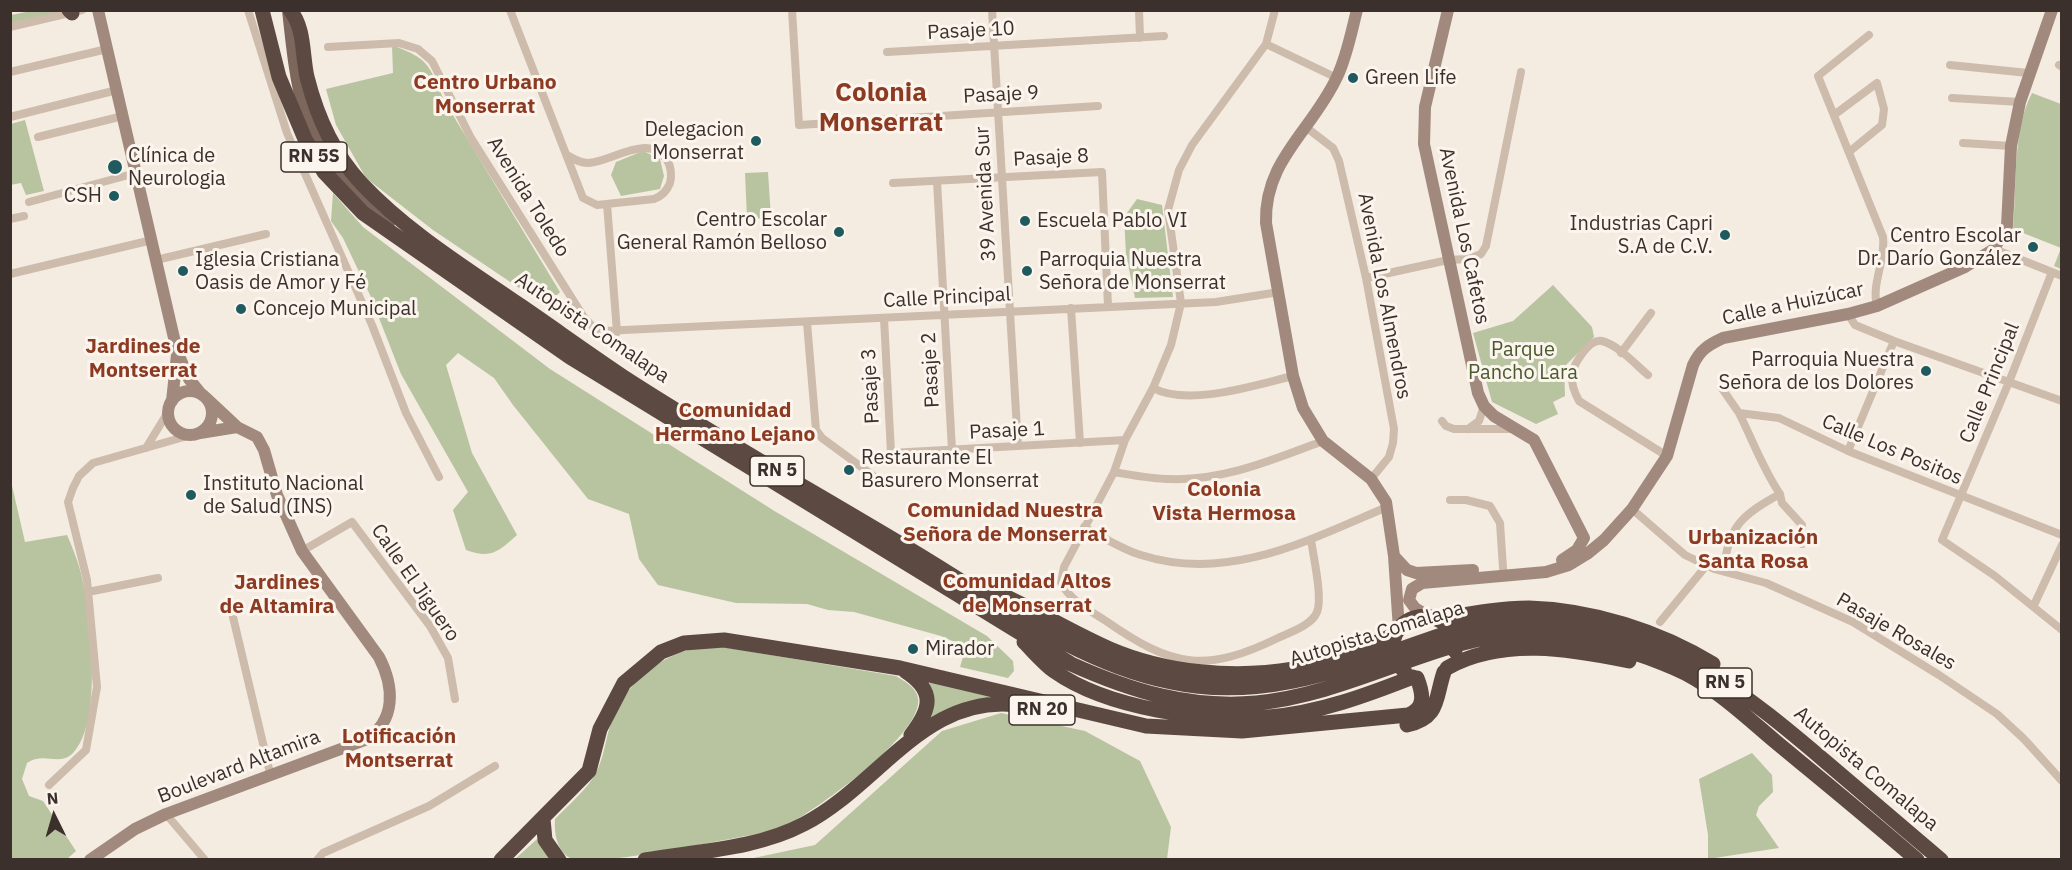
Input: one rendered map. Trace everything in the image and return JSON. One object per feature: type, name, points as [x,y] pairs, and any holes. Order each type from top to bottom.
[{"type":"highway","name":"RN 5S","points":[[262,10],[284,92],[318,163],[334,184],[363,213],[429,261]]},
{"type":"highway","name":"Autopista Comalapa","points":[[293,14],[309,86],[324,128],[346,166],[372,195],[433,245],[627,379],[953,574],[1028,622],[1092,656],[1133,672],[1185,685],[1247,688],[1296,682],[1459,629],[1500,621],[1525,621],[1594,629],[1645,643],[1695,664],[1740,692],[1767,712],[1941,860]]},
{"type":"highway","name":"Autopista Comalapa","points":[[429,261],[588,369],[1071,664],[1146,694],[1187,702],[1226,704],[1269,701],[1320,692],[1476,640],[1505,636],[1593,642],[1675,668],[1715,692],[1917,860]]},
{"type":"highway","points":[[953,574],[1006,596],[1110,649],[1148,662],[1179,669],[1233,673],[1294,669],[1396,636],[1414,618],[1438,621],[1529,608],[1604,619],[1644,631],[1697,654],[1730,676],[1767,712]]},
{"type":"highway","name":"RN 20","points":[[645,860],[765,840],[795,829],[833,807],[904,745],[958,711],[999,702],[1031,707],[1141,735],[1190,739],[1236,741],[1409,725],[1420,722],[1436,705],[1446,670],[1455,651],[1454,637],[1438,621]]},
{"type":"highway","points":[[1014,631],[1046,664],[1073,682],[1150,709],[1189,715],[1242,718],[1297,713],[1347,701],[1411,676],[1431,678],[1465,658],[1505,650],[1574,651],[1651,667],[1682,682],[1763,731]]},
{"type":"highway","name":"RN 20","points":[[501,860],[589,771],[596,740],[619,689],[644,664],[677,644],[724,640],[900,668],[1146,726],[1205,731],[1273,729],[1408,715],[1415,712],[1420,706],[1422,692],[1411,676],[1395,661],[1396,636]]},
{"type":"highway","points":[[900,668],[921,683],[927,701],[922,721],[904,745]]},
{"type":"highway","points":[[543,819],[545,840],[559,860]]},
{"type":"main road","name":"RN 5","points":[[293,14],[297,81],[305,116],[325,158],[345,187],[407,237],[429,261]]},
{"type":"street","name":"Boulevard Altamira","points":[[90,860],[135,830],[166,814],[270,773],[365,740],[378,730],[384,721],[390,701],[390,684],[379,657],[303,550],[277,495],[264,450],[257,437],[237,427],[204,396],[189,379],[177,351],[98,10]]},
{"type":"street","points":[[248,10],[287,133],[372,325],[406,413],[439,477]]},
{"type":"street","points":[[510,10],[583,198],[594,204],[608,204],[662,196],[670,179],[666,159],[655,152],[643,149],[629,150],[591,163],[580,162],[567,155]]},
{"type":"street","name":"Pasaje 9","points":[[792,10],[799,125],[1098,106]]},
{"type":"street","name":"39 Avenida Sur","points":[[992,10],[1018,446]]},
{"type":"street","points":[[1139,10],[1140,38]]},
{"type":"street","points":[[1275,10],[1266,44],[1192,145],[1172,189],[1168,210],[1181,303],[1171,345],[1153,388],[1125,440],[1114,472],[1084,527],[1061,583],[1068,595],[1147,648],[1169,657],[1192,660],[1242,655],[1309,622],[1317,612],[1318,595],[1311,539]]},
{"type":"street","points":[[1357,10],[1336,78],[1307,128],[1275,170],[1266,202],[1267,235],[1293,376],[1303,408],[1323,441],[1371,479],[1380,490],[1387,507],[1394,556],[1396,636]]},
{"type":"street","name":"Avenida Los Cafetos","points":[[1448,10],[1425,107],[1423,127],[1425,152],[1478,393],[1484,406]]},
{"type":"street","points":[[2052,10],[2028,73],[2020,102],[2012,146],[2007,226],[1994,249],[2061,276]]},
{"type":"street","points":[[10,27],[75,11]]},
{"type":"street","points":[[1869,35],[1818,76],[1883,237],[1885,248],[1876,295],[1877,306]]},
{"type":"street","name":"Pasaje 10","points":[[887,52],[1164,36]]},
{"type":"street","name":"Avenida Toledo","points":[[328,47],[393,42],[412,46],[428,57],[438,70],[471,138],[583,316],[599,330],[616,332]]},
{"type":"street","points":[[1266,44],[1336,78]]},
{"type":"street","points":[[10,72],[107,49]]},
{"type":"street","points":[[1950,65],[2028,73]]},
{"type":"street","points":[[1366,279],[1448,260],[1476,257],[1486,246],[1521,72]]},
{"type":"street","points":[[1834,115],[1877,84],[1884,109],[1882,125],[1849,152]]},
{"type":"street","points":[[10,117],[117,90]]},
{"type":"street","points":[[1952,98],[2020,102]]},
{"type":"street","points":[[38,136],[123,116]]},
{"type":"street","name":"Avenida Los Almendros","points":[[1307,128],[1333,148],[1337,155],[1366,279],[1394,436],[1387,462],[1371,479]]},
{"type":"street","points":[[1963,143],[2012,146]]},
{"type":"street","name":"Pasaje 8","points":[[893,183],[1102,172],[1108,306]]},
{"type":"street","points":[[29,202],[136,173]]},
{"type":"street","name":"Pasaje 2","points":[[937,181],[952,450]]},
{"type":"street","points":[[608,204],[616,332]]},
{"type":"street","points":[[10,219],[24,216]]},
{"type":"street","points":[[156,260],[266,234]]},
{"type":"street","points":[[10,274],[152,240]]},
{"type":"street","name":"Calle a Huizúcar","points":[[1438,621],[1415,608],[1409,600],[1412,589],[1422,583],[1546,572],[1574,562],[1604,540],[1632,508],[1666,456],[1693,365],[1699,353],[1708,345],[1723,338],[1848,314],[1877,306],[1965,267],[1994,249]]},
{"type":"street","name":"Calle Principal","points":[[2034,605],[1943,542],[1942,537],[2009,382],[2052,272]]},
{"type":"street","name":"Calle Principal","points":[[616,332],[1227,301],[1279,292]]},
{"type":"street","points":[[1071,308],[1080,443]]},
{"type":"street","points":[[1621,353],[1651,312]]},
{"type":"street","points":[[1848,314],[1855,325],[1893,341],[2061,401]]},
{"type":"street","name":"Pasaje 3","points":[[884,318],[891,453]]},
{"type":"street","points":[[807,323],[816,430],[822,438],[883,483]]},
{"type":"street","points":[[1647,375],[1621,353],[1602,341],[1591,344],[1575,366],[1573,390],[1579,401],[1666,456]]},
{"type":"street","points":[[1848,451],[1893,341]]},
{"type":"street","name":"Boulevard Altamira","points":[[170,407],[177,351]]},
{"type":"street","points":[[1153,388],[1164,394],[1177,396],[1229,390],[1293,376]]},
{"type":"street","points":[[1721,387],[1739,413],[1755,445],[1762,468],[1780,494],[1782,503],[1802,525],[1802,544]]},
{"type":"street","points":[[146,448],[170,407],[186,392],[204,396],[211,408],[212,418],[206,428],[194,434],[174,429],[170,407]]},
{"type":"street","points":[[1466,430],[1479,421],[1484,406],[1503,423],[1534,440],[1582,542],[1580,552],[1574,562]]},
{"type":"street","name":"Calle Los Positos","points":[[1739,413],[1779,418],[1848,451],[2061,535]]},
{"type":"street","points":[[1442,421],[1449,428],[1466,430],[1517,429]]},
{"type":"street","points":[[49,785],[86,750],[97,687],[88,592],[68,502],[79,476],[93,463],[194,434],[237,427]]},
{"type":"street","name":"Pasaje 1","points":[[891,453],[1125,440]]},
{"type":"street","points":[[1114,472],[1169,479],[1220,476],[1248,469],[1323,441]]},
{"type":"street","points":[[1724,571],[1725,549],[1731,532],[1759,506],[1780,494]]},
{"type":"street","points":[[1450,501],[1466,500],[1490,506],[1500,523],[1503,568]]},
{"type":"street","points":[[1084,527],[1142,556],[1188,564],[1233,564],[1311,539],[1387,507]]},
{"type":"street","name":"Pasaje Rosales","points":[[1632,508],[1685,555],[1706,566],[1766,583],[1853,622],[1939,675],[1997,714],[2024,739],[2061,781]]},
{"type":"street","name":"Calle El Jiguero","points":[[303,550],[352,522],[430,626],[448,658],[455,699]]},
{"type":"street","points":[[1394,556],[1407,570],[1416,573],[1503,568],[1555,563],[1574,553],[1582,542],[1604,540]]},
{"type":"street","points":[[2061,545],[2034,605],[2061,630]]},
{"type":"street","points":[[1660,621],[1706,566]]},
{"type":"street","points":[[88,592],[158,578]]},
{"type":"street","points":[[233,617],[270,773]]},
{"type":"street","points":[[317,860],[323,853],[429,806],[495,766]]},
{"type":"street","points":[[166,814],[205,860]]},
{"type":"green space","points":[[31,11],[63,11],[11,23],[11,15]]},
{"type":"green space","points":[[392,45],[414,55],[431,71],[445,102],[560,292],[546,306],[433,230],[366,178],[336,125],[326,89],[393,73]]},
{"type":"green space","points":[[2032,93],[2061,104],[2061,248],[2013,229],[2018,142],[2021,124]]},
{"type":"green space","points":[[25,120],[44,191],[26,195],[21,183],[10,185],[11,124]]},
{"type":"green space","points":[[643,151],[660,159],[664,176],[660,189],[621,196],[611,175],[616,162]]},
{"type":"green space","points":[[768,172],[771,218],[747,219],[745,173]]},
{"type":"green space","points":[[333,193],[363,227],[550,369],[776,512],[987,636],[1013,661],[1014,671],[1008,678],[960,667],[966,647],[941,636],[854,612],[828,610],[807,604],[736,603],[658,585],[639,559],[629,514],[588,499],[494,378],[458,353],[446,365],[472,453],[517,535],[499,550],[488,554],[466,550],[453,510],[468,492],[401,374],[370,295],[343,238],[331,221]]},
{"type":"green space","points":[[1137,199],[1162,205],[1173,297],[1135,298],[1126,254],[1124,217]]},
{"type":"green space","points":[[2061,248],[2061,269],[2054,266]]},
{"type":"green space","name":"Parque Pancho Lara","points":[[1553,285],[1592,327],[1594,337],[1564,367],[1565,396],[1553,402],[1558,414],[1536,424],[1492,402],[1473,333],[1513,321]]},
{"type":"green space","points":[[10,477],[25,542],[67,535],[81,574],[87,604],[92,673],[88,720],[82,739],[68,757],[39,758],[27,763],[22,779],[29,796],[43,801],[76,851],[67,859],[11,859]]},
{"type":"green space","points":[[711,645],[896,676],[917,694],[915,713],[904,731],[867,768],[822,803],[786,825],[762,833],[634,856],[585,861],[567,856],[558,842],[555,819],[583,790],[597,771],[613,718],[620,703],[640,678],[666,659],[695,648]]},
{"type":"green space","points":[[928,680],[996,695],[930,719],[934,696]]},
{"type":"green space","points":[[1001,713],[1085,731],[1140,761],[1171,827],[1167,859],[744,860],[815,845],[942,731]]},
{"type":"green space","points":[[1752,753],[1772,775],[1773,792],[1759,806],[1756,815],[1779,848],[1708,859],[1708,835],[1699,779]]},
{"type":"green space","points":[[537,839],[550,860],[514,860]]},
{"type":"place","name":"Green Life","points":[[1353,78]]},
{"type":"place","name":"Delegacion Monserrat","points":[[756,141]]},
{"type":"place","name":"Clínica de Neurologia","points":[[115,167]]},
{"type":"place","name":"CSH","points":[[114,196]]},
{"type":"place","name":"Escuela Pablo VI","points":[[1025,221]]},
{"type":"place","name":"Centro Escolar General Ramón Belloso","points":[[839,232]]},
{"type":"place","name":"Industrias Capri S.A de C.V.","points":[[1725,235]]},
{"type":"place","name":"Centro Escolar Dr. Darío González","points":[[2033,247]]},
{"type":"place","name":"Iglesia Cristiana Oasis de Amor y Fé","points":[[183,271]]},
{"type":"place","name":"Parroquia Nuestra Señora de Monserrat","points":[[1027,271]]},
{"type":"place","name":"Concejo Municipal","points":[[241,309]]},
{"type":"place","name":"Parroquia Nuestra Señora de los Dolores","points":[[1926,371]]},
{"type":"place","name":"Restaurante El Basurero Monserrat","points":[[849,470]]},
{"type":"place","name":"Instituto Nacional de Salud (INS)","points":[[191,495]]},
{"type":"place","name":"Mirador","points":[[913,649]]},
{"type":"district","name":"Centro Urbano Monserrat","points":[[485,95]]},
{"type":"district","name":"Colonia Monserrat","points":[[881,108]]},
{"type":"district","name":"Jardines de Montserrat","points":[[143,359]]},
{"type":"district","name":"Comunidad Hermano Lejano","points":[[735,423]]},
{"type":"district","name":"Colonia Vista Hermosa","points":[[1224,502]]},
{"type":"district","name":"Comunidad Nuestra Señora de Monserrat","points":[[1005,523]]},
{"type":"district","name":"Urbanización Santa Rosa","points":[[1753,550]]},
{"type":"district","name":"Comunidad Altos de Monserrat","points":[[1027,594]]},
{"type":"district","name":"Jardines de Altamira","points":[[277,595]]},
{"type":"district","name":"Lotificación Montserrat","points":[[399,749]]}]
